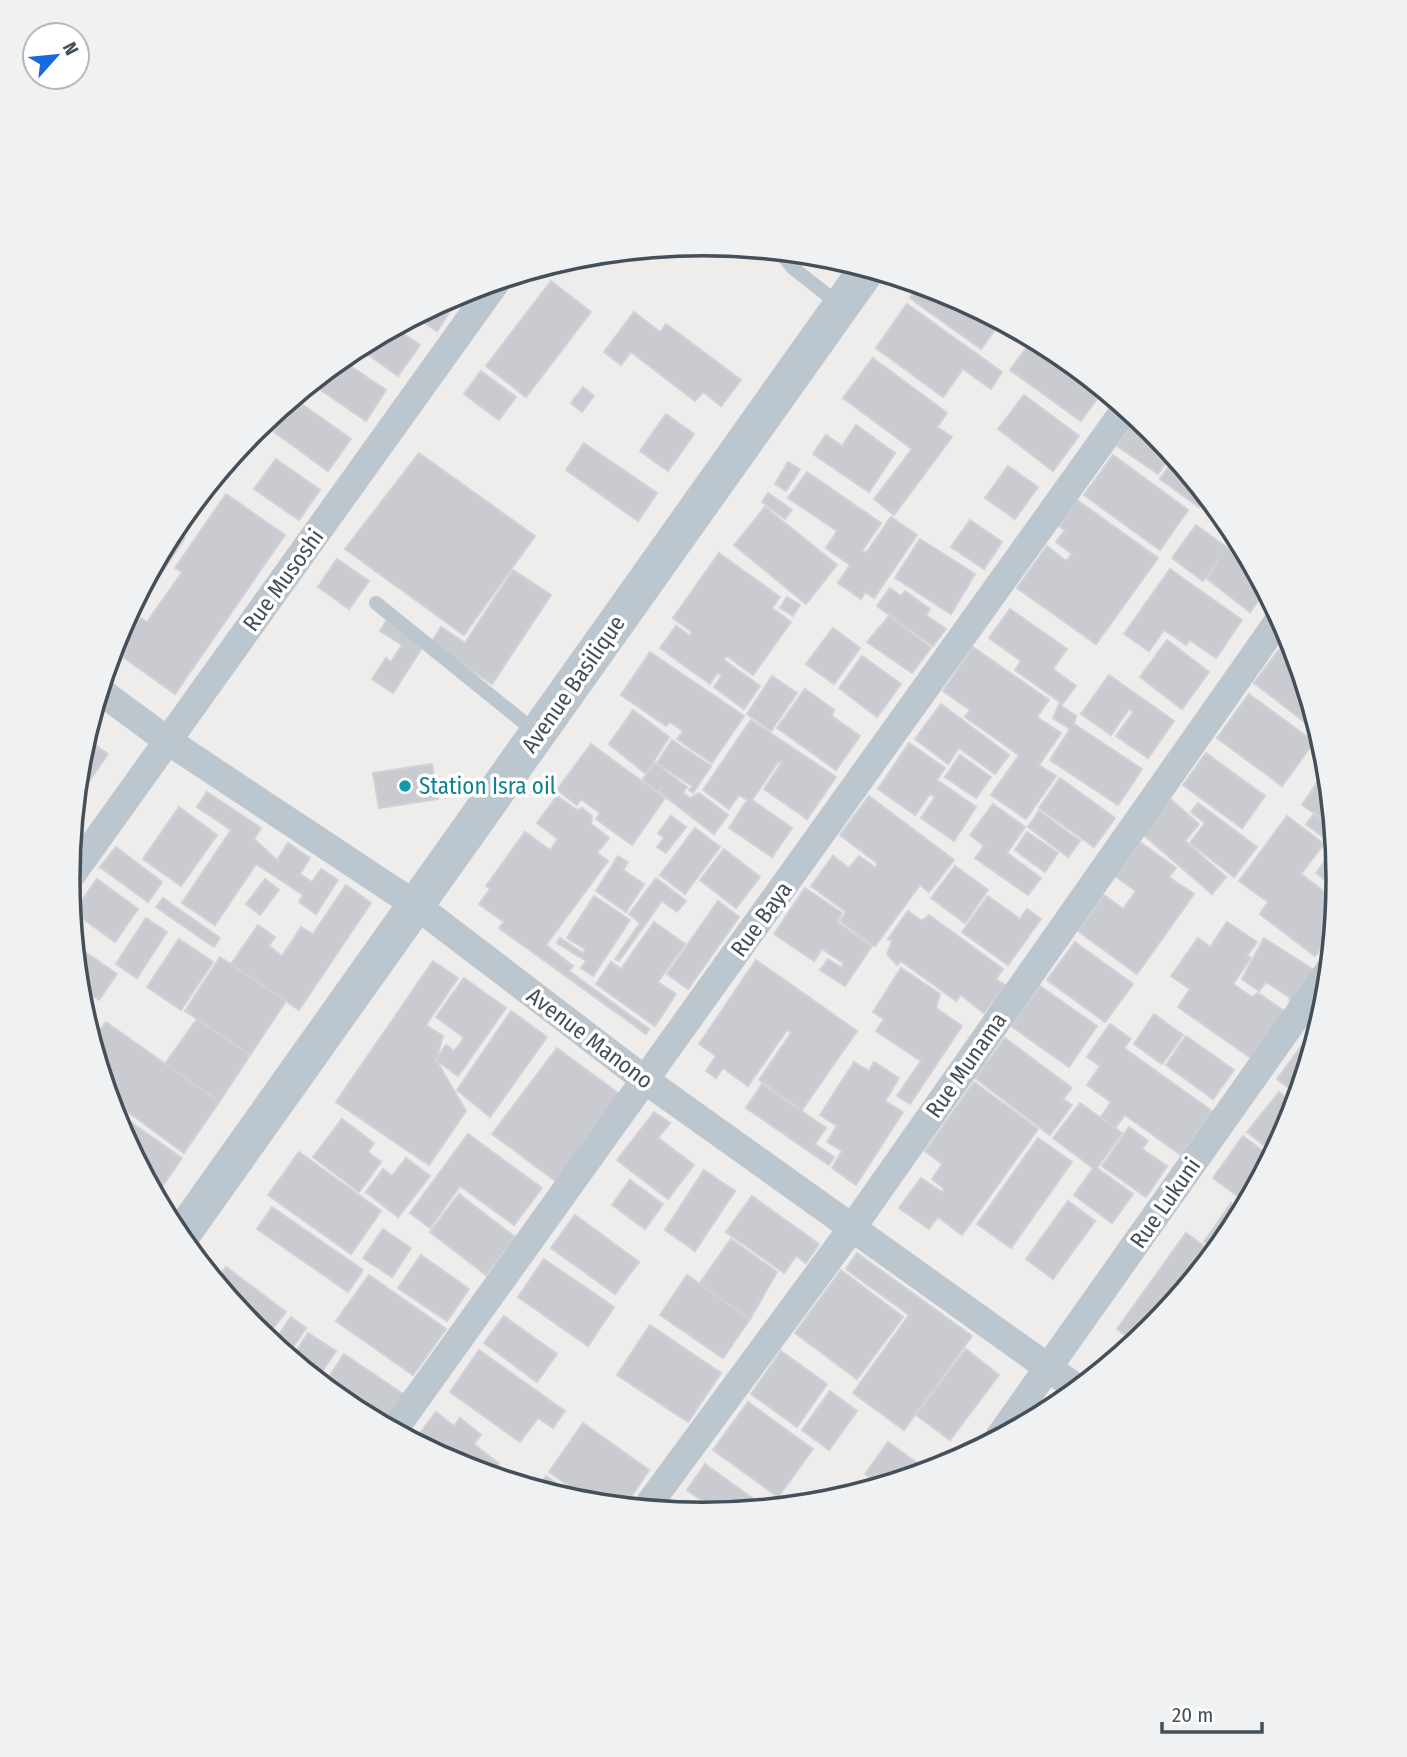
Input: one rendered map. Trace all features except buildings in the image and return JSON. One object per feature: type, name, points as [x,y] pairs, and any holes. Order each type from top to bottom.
[{"type":"street","name":"Avenue Basilique","points":[[187,1227],[862,276]]},
{"type":"street","name":"Rue Musoshi","points":[[81,862],[487,295]]},
{"type":"street","name":"Rue Baya","points":[[400,1422],[1120,416]]},
{"type":"street","name":"Rue Munama","points":[[653,1499],[852,1228],[1273,628]]},
{"type":"street","name":"Avenue Manono","points":[[108,697],[168,741],[417,906],[645,1080],[1069,1383]]},
{"type":"street","name":"Rue Lukuni","points":[[1011,1420],[1317,988]]},
{"type":"lane","points":[[788,261],[841,306]]},
{"type":"lane","points":[[376,603],[539,734]]},
{"type":"place","name":"Station Isra oil","points":[[405,786]]}]
